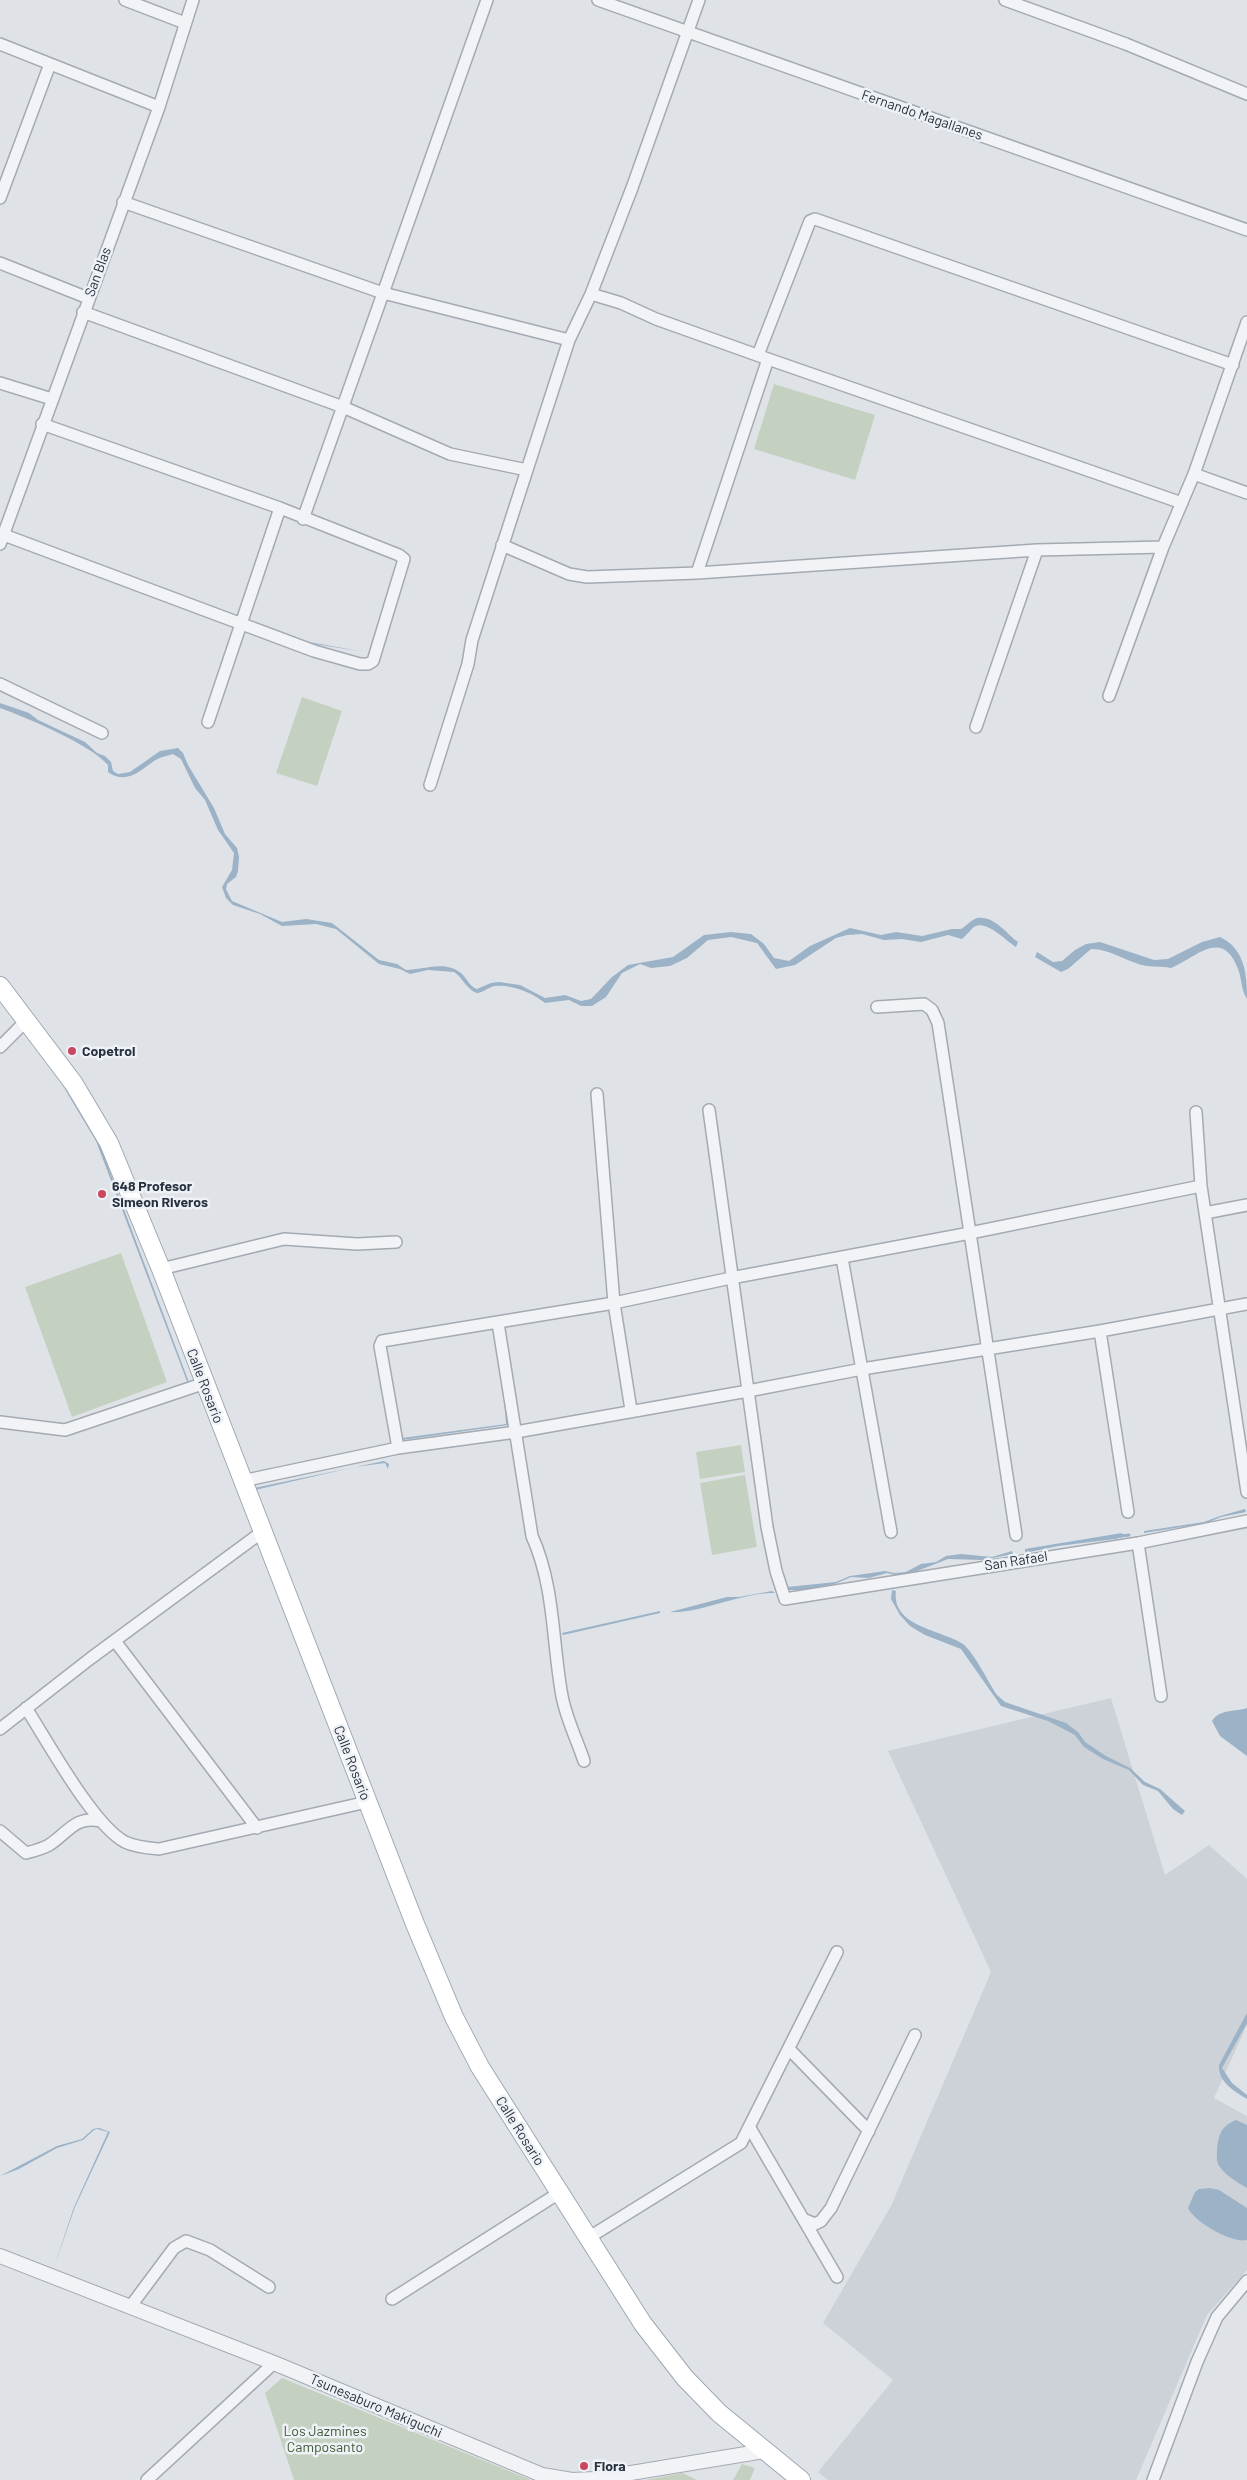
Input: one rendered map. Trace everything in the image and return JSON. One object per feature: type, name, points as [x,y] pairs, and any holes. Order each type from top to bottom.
[{"type":"main road","name":"Calle Rosario","points":[[0,986],[74,1084],[97,1120],[128,1185],[367,1802],[454,2017],[501,2102],[643,2324],[672,2362],[720,2413],[764,2451],[802,2480]]},
{"type":"street","points":[[125,0],[185,23]]},
{"type":"street","name":"San Blas","points":[[2,540],[42,424],[159,107],[193,0]]},
{"type":"street","points":[[304,519],[487,0]]},
{"type":"street","name":"Fernando Magallanes","points":[[598,0],[1247,230]]},
{"type":"street","points":[[430,785],[468,664],[472,640],[569,340],[591,294],[689,33],[699,0]]},
{"type":"street","points":[[1005,0],[1126,44],[1247,94]]},
{"type":"street","points":[[0,44],[159,107]]},
{"type":"street","points":[[0,198],[50,64]]},
{"type":"street","points":[[123,202],[383,293],[569,340]]},
{"type":"street","points":[[697,573],[763,357],[810,221],[814,219],[1233,365]]},
{"type":"street","points":[[0,263],[88,298]]},
{"type":"street","points":[[591,294],[622,303],[656,319],[763,357],[1182,503]]},
{"type":"street","points":[[83,312],[343,407],[450,454],[527,470]]},
{"type":"street","points":[[1109,696],[1163,547],[1194,474],[1247,322]]},
{"type":"street","points":[[0,383],[52,399]]},
{"type":"street","points":[[2,540],[240,623],[314,651],[360,664],[368,664],[373,660],[404,559],[399,554],[304,519],[280,508],[42,424]]},
{"type":"street","points":[[1194,474],[1247,493]]},
{"type":"street","points":[[208,722],[280,508]]},
{"type":"street","points":[[502,544],[569,574],[587,577],[697,573],[1037,550],[1163,547]]},
{"type":"street","points":[[976,727],[1037,550]]},
{"type":"street","points":[[0,684],[102,733]]},
{"type":"street","points":[[877,1007],[924,1004],[932,1010],[938,1023],[1016,1536]]},
{"type":"street","points":[[0,1047],[27,1020]]},
{"type":"street","points":[[597,1094],[614,1303],[631,1410]]},
{"type":"street","points":[[709,1110],[730,1278],[748,1391]]},
{"type":"street","points":[[1196,1112],[1201,1186],[1218,1310],[1247,1492]]},
{"type":"street","points":[[398,1448],[380,1343],[614,1303],[730,1278],[970,1234],[1201,1186]]},
{"type":"street","points":[[1205,1213],[1247,1205]]},
{"type":"street","points":[[161,1269],[284,1239],[357,1244],[396,1242]]},
{"type":"street","points":[[842,1258],[891,1532]]},
{"type":"street","points":[[242,1481],[398,1448],[516,1432],[862,1369],[1100,1331],[1247,1304]]},
{"type":"street","points":[[498,1323],[532,1536],[540,1553],[549,1588],[563,1699],[584,1761]]},
{"type":"street","points":[[1100,1331],[1128,1512]]},
{"type":"street","points":[[0,1422],[65,1430],[205,1384]]},
{"type":"street","name":"San Rafael","points":[[748,1391],[767,1527],[776,1571],[785,1599],[1138,1543],[1247,1521]]},
{"type":"street","points":[[0,1729],[262,1532]]},
{"type":"street","points":[[1138,1543],[1161,1696]]},
{"type":"street","points":[[115,1641],[257,1828]]},
{"type":"street","points":[[26,1708],[100,1821],[125,1842],[159,1849],[367,1802]]},
{"type":"street","points":[[0,1831],[26,1853],[48,1845],[78,1821],[90,1818],[100,1821]]},
{"type":"street","points":[[588,2238],[741,2143],[837,1952]]},
{"type":"street","points":[[803,2219],[815,2224],[826,2216],[916,2035]]},
{"type":"street","points":[[789,2049],[869,2131]]},
{"type":"street","points":[[750,2128],[837,2277]]},
{"type":"street","points":[[392,2299],[559,2194]]},
{"type":"street","points":[[130,2306],[174,2248],[186,2241],[210,2250],[269,2287]]},
{"type":"street","name":"Tsunesaburo Makiguchi","points":[[0,2256],[274,2363],[542,2475],[572,2480],[595,2479],[764,2451]]},
{"type":"street","points":[[1153,2480],[1197,2362],[1217,2317],[1247,2281]]},
{"type":"street","points":[[147,2480],[274,2363]]},
{"type":"shaded area","points":[[1111,1698],[1165,1875],[1209,1845],[1247,1879],[1247,2025],[1214,2098],[1247,2116],[1247,2270],[1207,2315],[1136,2480],[828,2480],[818,2472],[893,2380],[823,2323],[891,2206],[991,1972],[888,1751]]},
{"type":"green space","points":[[774,384],[875,415],[855,480],[754,449]]},
{"type":"green space","points":[[302,697],[342,711],[317,786],[276,773]]},
{"type":"green space","points":[[121,1253],[167,1382],[72,1417],[25,1287]]},
{"type":"green space","points":[[741,1445],[745,1472],[700,1479],[696,1452]]},
{"type":"green space","points":[[745,1475],[757,1547],[712,1555],[700,1483]]},
{"type":"green space","name":"Los Jazmines Camposanto","points":[[282,2378],[531,2480],[294,2480],[265,2393]]},
{"type":"green space","points":[[742,2464],[755,2468],[750,2480],[733,2480]]},
{"type":"green space","points":[[683,2473],[697,2480],[645,2480]]},
{"type":"water","points":[[249,619],[309,642],[365,652],[308,643]]},
{"type":"water","points":[[0,703],[29,713],[38,720],[85,742],[97,753],[105,756],[111,762],[113,771],[118,774],[130,772],[160,751],[178,748],[183,753],[188,765],[214,808],[225,834],[237,848],[239,857],[238,871],[236,877],[227,884],[226,889],[232,901],[282,922],[306,919],[332,923],[379,960],[397,964],[406,970],[448,967],[461,973],[477,989],[499,982],[520,985],[545,998],[565,995],[581,1001],[591,999],[612,977],[628,965],[673,957],[704,935],[731,932],[751,934],[764,944],[774,958],[789,961],[810,946],[850,928],[881,935],[896,932],[922,936],[952,929],[961,929],[977,918],[983,918],[995,922],[1018,942],[1016,947],[990,928],[979,925],[974,927],[962,939],[948,935],[921,942],[902,939],[884,940],[862,934],[847,935],[836,938],[795,965],[776,969],[757,943],[731,937],[708,940],[687,958],[670,966],[651,968],[640,964],[622,973],[606,997],[592,1006],[581,1006],[569,1000],[545,1003],[528,993],[508,986],[495,986],[477,993],[471,990],[454,972],[428,970],[410,974],[400,969],[379,964],[336,929],[316,924],[282,926],[260,914],[233,905],[226,898],[222,887],[232,870],[234,853],[218,830],[205,800],[195,788],[181,759],[173,754],[156,760],[127,777],[115,776],[108,772],[108,765],[100,757],[88,749],[41,725],[0,708]]},
{"type":"water","points":[[1220,937],[1235,948],[1240,955],[1245,972],[1247,999],[1232,956],[1224,950],[1216,948],[1199,953],[1171,968],[1147,966],[1106,951],[1091,949],[1068,969],[1061,972],[1035,957],[1037,952],[1053,962],[1062,961],[1086,944],[1100,942],[1154,960],[1168,959],[1202,942]]},
{"type":"water","points":[[61,1083],[98,1140],[190,1385],[70,1425],[62,1425],[188,1384],[96,1141]]},
{"type":"water","points":[[503,1386],[509,1421],[508,1425],[402,1440],[402,1438],[506,1424]]},
{"type":"water","points":[[384,1461],[389,1464],[388,1469],[385,1463],[355,1467]]},
{"type":"water","points":[[354,1467],[255,1490],[254,1488]]},
{"type":"water","points":[[1245,1509],[1246,1512],[1221,1517],[1207,1523],[1144,1533],[1144,1531],[1204,1522]]},
{"type":"water","points":[[1122,1533],[1123,1537],[1115,1539],[1058,1546],[1025,1553],[1025,1549]]},
{"type":"water","points":[[1012,1551],[1013,1554],[983,1560],[948,1559],[907,1575],[900,1576],[887,1573],[869,1578],[851,1577],[835,1584],[802,1590],[788,1590],[787,1587],[836,1582],[850,1576],[885,1571],[894,1573],[906,1572],[921,1564],[936,1562],[946,1556],[961,1554],[992,1557]]},
{"type":"water","points":[[892,1590],[896,1591],[897,1603],[910,1620],[963,1644],[977,1661],[997,1695],[1005,1702],[1066,1723],[1078,1732],[1085,1742],[1106,1756],[1130,1768],[1145,1782],[1160,1789],[1185,1811],[1182,1815],[1173,1809],[1158,1791],[1143,1785],[1129,1770],[1103,1759],[1084,1747],[1075,1735],[1048,1721],[1001,1706],[961,1649],[925,1635],[910,1626],[900,1615],[891,1599]]},
{"type":"water","points":[[772,1591],[775,1593],[749,1596],[694,1610],[670,1612],[727,1597],[739,1597]]},
{"type":"water","points":[[660,1611],[660,1613],[563,1635],[562,1633]]},
{"type":"water","points":[[1247,1708],[1247,1756],[1220,1736],[1212,1721],[1219,1714]]},
{"type":"water","points":[[1247,2013],[1247,2023],[1222,2068],[1232,2083],[1247,2095],[1247,2099],[1224,2081],[1219,2071],[1219,2065]]},
{"type":"water","points":[[1236,2120],[1247,2125],[1247,2188],[1225,2173],[1217,2160],[1219,2136],[1227,2125]]},
{"type":"water","points":[[99,2128],[110,2132],[75,2207],[53,2270],[74,2207],[108,2132],[94,2130],[83,2140],[57,2148],[19,2169],[0,2176],[57,2146],[82,2139],[93,2129]]},
{"type":"water","points":[[1210,2188],[1219,2190],[1247,2208],[1247,2240],[1233,2239],[1214,2231],[1192,2214],[1188,2208],[1195,2192],[1199,2189]]},
{"type":"waterway","points":[[1120,1536],[1129,1535]]},
{"type":"place","name":"Copetrol","points":[[72,1051]]},
{"type":"place","name":"648 Profesor Simeon Riveros","points":[[102,1194]]},
{"type":"place","name":"Flora","points":[[584,2466]]}]
